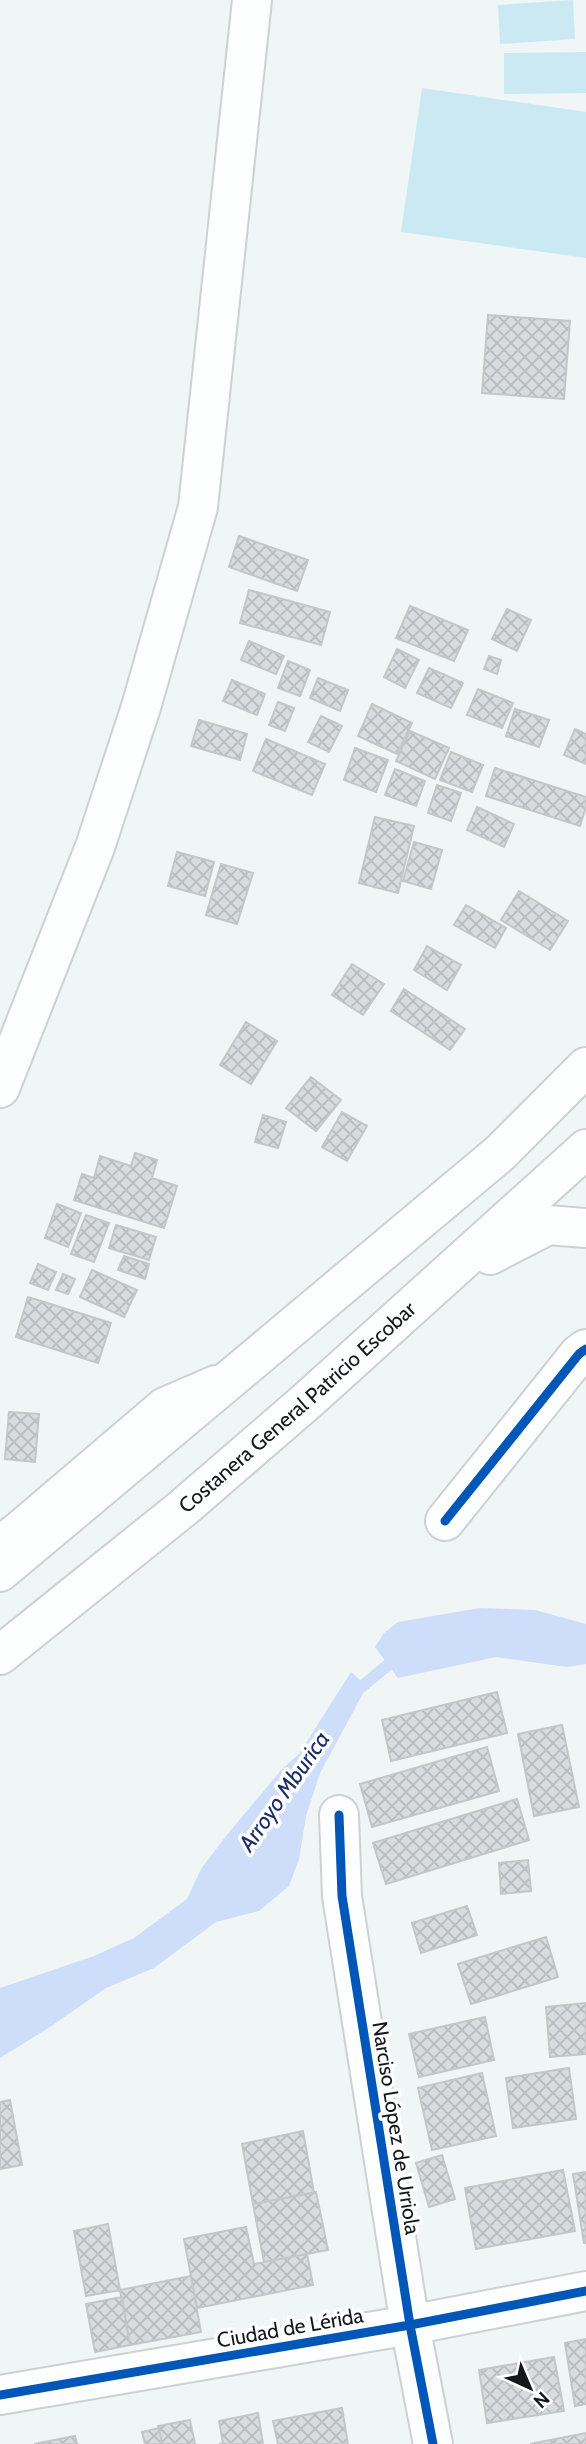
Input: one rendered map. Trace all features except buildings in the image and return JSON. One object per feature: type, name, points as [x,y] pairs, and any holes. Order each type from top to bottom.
[{"type":"main road","points":[[0,1088],[95,847],[141,706],[198,507],[252,0]]},
{"type":"main road","points":[[0,1572],[500,1153],[586,1067]]},
{"type":"main road","name":"Costanera General Patricio Escobar","points":[[0,1655],[183,1508],[410,1309],[586,1149]]},
{"type":"main road","points":[[410,1309],[497,1250],[548,1225],[586,1228]]},
{"type":"main road","points":[[445,1521],[579,1354],[586,1349]]},
{"type":"main road","points":[[0,1545],[165,1407],[234,1378]]},
{"type":"main road","name":"Narciso López de Urriola","points":[[339,1815],[342,1896],[410,2325],[433,2444]]},
{"type":"main road","name":"Ciudad de Lérida","points":[[0,2395],[410,2325],[586,2291]]},
{"type":"shaded area","points":[[573,0],[575,39],[500,44],[498,5]]},
{"type":"shaded area","points":[[586,52],[586,93],[504,94],[504,53]]},
{"type":"shaded area","points":[[422,88],[586,112],[586,258],[401,232]]},
{"type":"water","points":[[480,1608],[535,1610],[586,1624],[586,1664],[567,1667],[496,1657],[398,1678],[375,1647],[384,1633],[398,1622]]},
{"type":"water","points":[[351,1672],[367,1686],[320,1773],[306,1816],[299,1859],[289,1886],[259,1911],[216,1922],[154,1968],[106,1988],[0,2058],[0,1988],[94,1956],[134,1938],[187,1899],[201,1869],[282,1769],[299,1754]]},
{"type":"waterway","name":"Arroyo Mburica","points":[[353,1694],[401,1654]]},
{"type":"cycle path","points":[[445,1521],[579,1354],[586,1349]]},
{"type":"cycle path","points":[[339,1815],[342,1896],[410,2325],[433,2444]]},
{"type":"cycle path","points":[[0,2395],[410,2325],[586,2291]]}]
